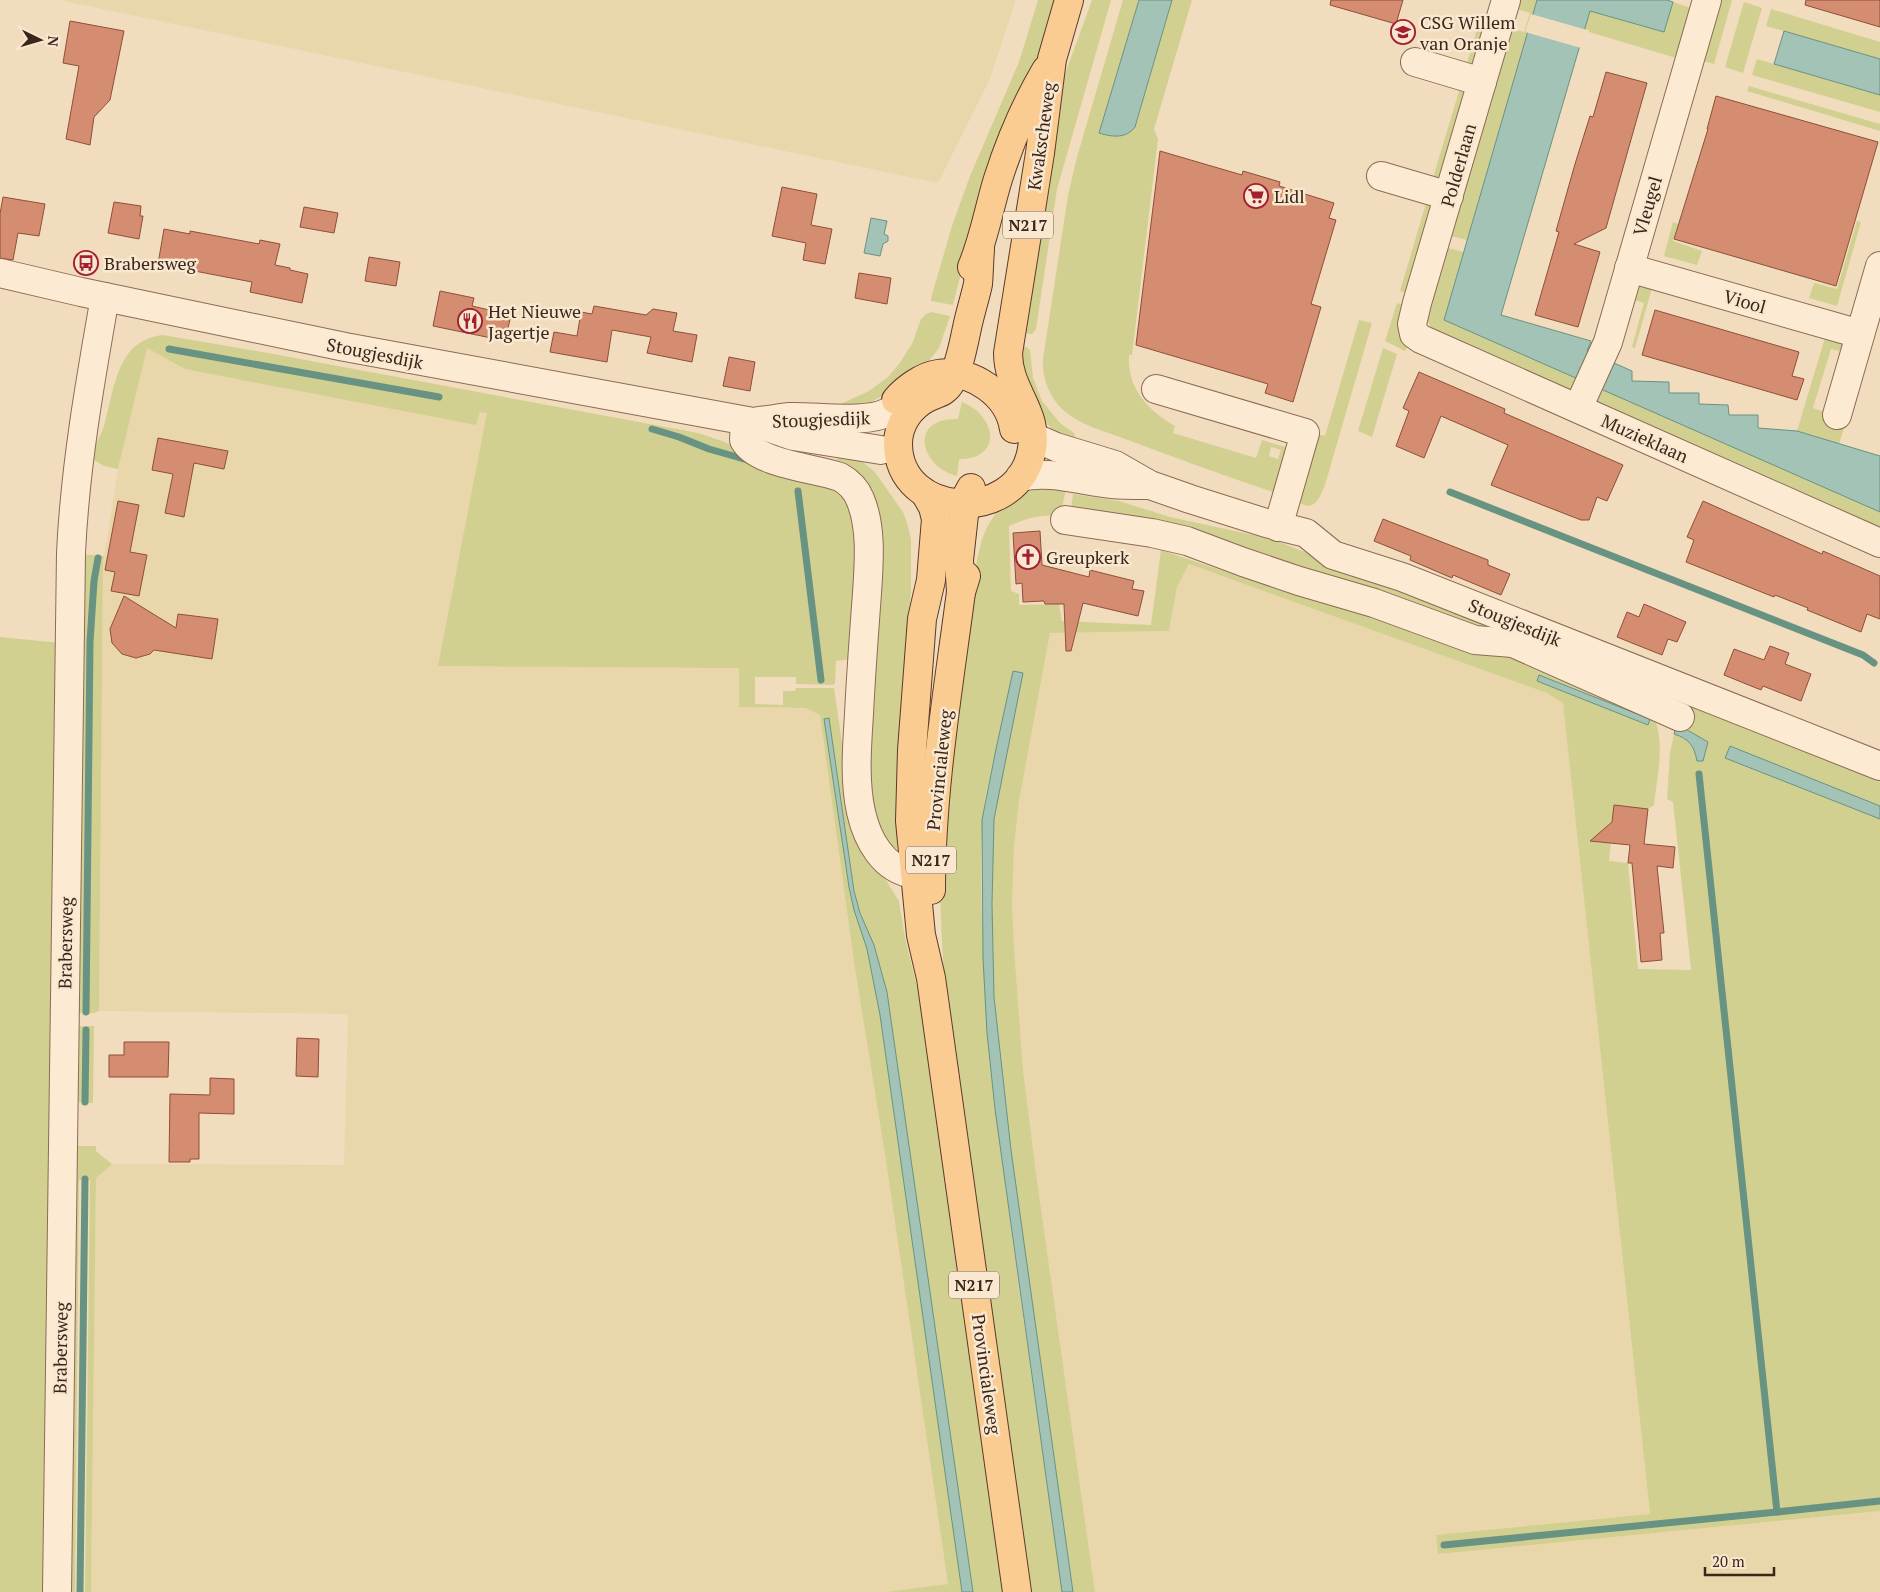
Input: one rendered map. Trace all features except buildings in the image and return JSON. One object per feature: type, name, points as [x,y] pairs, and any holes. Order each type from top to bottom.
[{"type":"main road","name":"Kwakscheweg","points":[[1024,433],[1028,412],[1009,372],[1008,353],[1042,143],[1052,59],[1069,0]]},
{"type":"main road","name":"Kwakscheweg","points":[[945,374],[944,366],[966,281],[980,250],[998,179],[1018,123],[1052,59]]},
{"type":"main road","name":"N217","points":[[913,493],[888,474],[891,454],[905,418],[920,403],[944,391],[945,374]]},
{"type":"main road","name":"N217","points":[[891,454],[882,426],[888,412],[905,391],[920,381],[945,374],[974,379],[996,394],[1024,433],[1030,458],[1020,477],[1005,492],[976,502],[968,491],[972,487],[992,479],[1007,463],[1012,450],[1024,433]]},
{"type":"main road","name":"Provincialeweg","points":[[913,493],[915,512],[920,528],[919,579],[922,619],[910,794],[914,874],[921,935],[931,978],[1017,1592]]},
{"type":"main road","points":[[913,493],[944,501],[976,502]]},
{"type":"main road","name":"Provincialeweg","points":[[931,978],[933,819],[961,592],[971,559],[978,512],[976,502]]},
{"type":"street","name":"Polderlaan","points":[[1412,331],[1415,311],[1506,0]]},
{"type":"street","name":"Vleugel","points":[[1583,397],[1603,353],[1707,0]]},
{"type":"street","points":[[1415,62],[1482,82]]},
{"type":"street","points":[[1382,176],[1449,196]]},
{"type":"street","points":[[1837,414],[1880,266]]},
{"type":"street","name":"Viool","points":[[1629,268],[1860,334]]},
{"type":"street","name":"Stougjesdijk","points":[[0,274],[391,356],[749,422],[793,436],[891,454]]},
{"type":"street","name":"Brabersweg","points":[[57,1592],[71,553],[73,510],[80,448],[105,297]]},
{"type":"street","name":"Muzieklaan","points":[[1412,331],[1421,339],[1583,397],[1880,543]]},
{"type":"street","points":[[1156,389],[1305,433],[1278,526]]},
{"type":"street","name":"Stougjesdijk","points":[[749,422],[790,417],[864,418],[888,412]]},
{"type":"street","points":[[749,422],[744,440],[755,452],[776,460],[840,477],[850,484],[860,497],[865,515],[868,557],[857,747],[861,811],[868,835],[880,854],[897,868],[914,874]]},
{"type":"street","name":"Stougjesdijk","points":[[1024,433],[1056,447],[1115,465],[1150,485],[1278,526],[1306,533],[1326,551],[1336,556],[1402,577],[1516,634],[1880,766]]},
{"type":"street","name":"Stougjesdijk","points":[[1020,477],[1031,474],[1051,474],[1111,484],[1150,485]]},
{"type":"street","points":[[1065,520],[1156,534],[1187,541],[1299,581],[1374,603],[1475,640],[1516,634],[1680,716]]},
{"type":"shaded area","points":[[59,0],[1016,0],[990,79],[938,183]]},
{"type":"shaded area","points":[[1038,0],[1054,0],[1052,19],[1038,61],[971,233],[953,305],[931,301],[952,226],[970,176],[1019,62]]},
{"type":"shaded area","points":[[1092,0],[1111,0],[1057,189],[1036,329],[1032,334],[1020,333],[1060,88]]},
{"type":"shaded area","points":[[1123,0],[1139,0],[1099,133],[1115,136],[1123,136],[1137,122],[1172,0],[1192,0],[1154,129],[1158,139],[1132,355],[1129,355],[1129,367],[1141,397],[1156,413],[1175,426],[1173,433],[1256,458],[1262,440],[1289,450],[1279,494],[1092,427],[1077,420],[1063,410],[1050,393],[1045,380],[1043,359],[1068,195],[1077,157]],"holes":[[[1271,447],[1281,450],[1278,459],[1269,456]]]},
{"type":"shaded area","points":[[1139,0],[1172,0],[1135,127],[1127,134],[1118,136],[1099,133]]},
{"type":"shaded area","points":[[1517,0],[1537,0],[1467,240],[1447,235],[1508,28],[1524,32],[1530,13],[1514,8]]},
{"type":"shaded area","points":[[1537,0],[1667,0],[1673,2],[1664,32],[1590,11],[1501,315],[1591,341],[1587,351],[1632,371],[1632,381],[1669,382],[1669,393],[1699,393],[1699,404],[1728,405],[1729,415],[1758,415],[1758,428],[1797,431],[1880,456],[1880,512],[1444,320]]},
{"type":"shaded area","points":[[1722,0],[1732,0],[1714,64],[1704,61]]},
{"type":"shaded area","points":[[1673,2],[1691,8],[1676,58],[1584,29],[1590,11],[1664,32]]},
{"type":"shaded area","points":[[1744,2],[1762,8],[1743,73],[1725,67]]},
{"type":"shaded area","points":[[1771,9],[1880,42],[1880,59],[1766,26]]},
{"type":"shaded area","points":[[1480,19],[1489,21],[1473,65],[1466,66]]},
{"type":"shaded area","points":[[1784,31],[1880,59],[1880,95],[1774,64]]},
{"type":"shaded area","points":[[1757,59],[1880,95],[1880,112],[1752,75]]},
{"type":"shaded area","points":[[1749,86],[1880,124],[1880,131],[1747,91]]},
{"type":"shaded area","points":[[1460,88],[1466,93],[1443,179],[1432,181]]},
{"type":"shaded area","points":[[1427,200],[1435,209],[1410,294],[1400,291]]},
{"type":"shaded area","points":[[871,218],[887,221],[884,234],[888,236],[888,241],[883,244],[880,256],[864,253]]},
{"type":"shaded area","points":[[1857,221],[1861,222],[1837,306],[1809,298],[1814,283],[1837,289]]},
{"type":"shaded area","points":[[1673,222],[1678,224],[1673,241],[1702,251],[1697,265],[1664,256]]},
{"type":"shaded area","points":[[1444,247],[1464,252],[1445,320],[1577,378],[1571,394],[1432,329],[1426,318]]},
{"type":"shaded area","points":[[1639,284],[1652,288],[1635,348],[1632,347],[1644,303],[1629,298]]},
{"type":"shaded area","points":[[1397,303],[1407,306],[1399,335],[1403,341],[1409,344],[1405,351],[1385,341]]},
{"type":"shaded area","points":[[931,312],[950,316],[939,348],[927,363],[877,399],[861,406],[841,406],[843,403],[869,391],[888,377],[912,344],[921,319]]},
{"type":"shaded area","points":[[1359,320],[1372,323],[1325,485],[1315,503],[1308,506],[1303,505],[1298,501],[1316,434],[1325,436]]},
{"type":"shaded area","points":[[163,335],[698,433],[725,442],[744,453],[831,478],[854,498],[857,658],[836,661],[835,683],[833,685],[796,684],[796,677],[755,677],[755,704],[783,705],[783,691],[795,691],[796,688],[834,688],[849,791],[865,847],[899,901],[905,938],[920,999],[1004,1592],[973,1592],[887,992],[874,945],[860,913],[854,891],[829,718],[824,719],[849,887],[854,910],[867,949],[880,1015],[962,1592],[886,1592],[948,1584],[886,1161],[854,962],[820,715],[805,708],[739,707],[739,668],[438,666],[487,413],[480,412],[476,425],[185,369],[147,348],[118,469],[104,466],[91,458],[104,427],[120,367],[127,355],[136,346],[148,339]]},
{"type":"shaded area","points":[[1825,338],[1843,343],[1840,351],[1831,349],[1813,408],[1847,419],[1839,444],[1797,431]]},
{"type":"shaded area","points":[[1018,345],[1030,350],[1033,378],[1042,401],[1060,423],[1074,433],[1076,441],[1056,434],[1046,422],[1027,387]]},
{"type":"shaded area","points":[[146,348],[478,399],[479,393],[698,433],[725,442],[744,453],[739,707],[805,708],[820,715],[854,962],[886,1161],[948,1584],[886,1592],[91,1592],[96,1178],[112,1164],[344,1165],[348,1014],[99,1011],[103,563],[118,469]]},
{"type":"shaded area","points":[[1383,348],[1397,354],[1372,437],[1358,431]]},
{"type":"shaded area","points":[[1604,390],[1880,512],[1880,532],[1595,404],[1595,394]]},
{"type":"shaded area","points":[[962,402],[972,407],[981,415],[990,432],[990,439],[984,452],[977,456],[959,459],[957,476],[944,471],[934,463],[925,443],[926,434],[932,426],[942,420],[958,419]]},
{"type":"shaded area","points":[[839,450],[856,457],[874,471],[903,512],[911,539],[911,591],[898,751],[897,849],[888,844],[867,807],[876,516],[836,466]]},
{"type":"shaded area","points":[[1067,485],[1060,516],[1034,517],[1009,526],[1011,591],[1019,594],[1019,605],[1059,604],[1062,621],[1151,625],[1161,550],[1280,590],[1508,655],[1653,715],[1657,725],[1660,748],[1654,805],[1648,809],[1614,805],[1611,828],[1603,830],[1602,838],[1611,842],[1609,861],[1628,863],[1638,969],[1691,970],[1673,802],[1667,799],[1670,753],[1674,734],[1690,742],[1695,751],[1705,753],[1708,742],[1545,647],[1880,780],[1880,806],[1730,747],[1725,758],[1880,819],[1880,1511],[1438,1554],[1436,1535],[1650,1514],[1563,703],[1547,693],[1189,564],[1177,587],[1169,631],[1050,633],[1019,801],[1014,847],[1012,904],[1023,1070],[1095,1592],[1073,1592],[1011,1150],[994,997],[992,904],[994,819],[1023,673],[1013,671],[985,800],[981,875],[982,920],[985,986],[994,1084],[1012,1234],[1062,1592],[1030,1592],[945,986],[940,864],[945,790],[966,666],[976,565],[984,534],[997,512],[1014,498],[1023,493],[1044,487]],"holes":[[[1539,675],[1650,719],[1648,725],[1538,681]]]},
{"type":"shaded area","points":[[1073,494],[1119,501],[1170,517],[1272,539],[1496,628],[1495,632],[1070,516]]},
{"type":"shaded area","points":[[80,554],[104,556],[99,1011],[88,1014],[76,1011]]},
{"type":"shaded area","points":[[1189,564],[1547,693],[1563,702],[1650,1515],[1437,1535],[1438,1554],[1880,1511],[1880,1592],[1095,1592],[1023,1070],[1012,904],[1014,847],[1019,801],[1050,633],[1169,631],[1177,587]]},
{"type":"shaded area","points":[[0,637],[61,643],[49,1592],[0,1592]]},
{"type":"shaded area","points":[[1013,671],[1023,673],[994,819],[992,904],[994,997],[1011,1150],[1073,1592],[1062,1592],[995,1109],[987,1033],[983,958],[982,820]]},
{"type":"shaded area","points":[[1539,675],[1650,719],[1648,725],[1537,681]]},
{"type":"shaded area","points":[[829,718],[854,891],[860,913],[874,945],[887,992],[973,1592],[962,1592],[880,1015],[867,949],[854,910],[849,887],[824,719]]},
{"type":"shaded area","points":[[1677,724],[1708,742],[1703,761],[1697,761],[1690,743],[1674,734]]},
{"type":"shaded area","points":[[1730,746],[1880,806],[1880,819],[1725,758]]},
{"type":"shaded area","points":[[80,1026],[94,1026],[93,1103],[75,1102],[77,1029]]},
{"type":"shaded area","points":[[72,1146],[96,1146],[96,1151],[112,1164],[96,1178],[91,1592],[85,1592],[90,1180],[79,1180],[75,1592],[66,1592]]},
{"type":"pier","points":[[1531,14],[1587,30],[1581,48],[1525,32]]},
{"type":"waterway","points":[[169,349],[439,397]]},
{"type":"waterway","points":[[652,429],[751,461]]},
{"type":"waterway","points":[[798,491],[821,680]]},
{"type":"waterway","points":[[1450,492],[1863,655],[1874,663]]},
{"type":"waterway","points":[[86,1012],[90,642],[94,581],[98,558]]},
{"type":"waterway","points":[[1699,774],[1777,1512],[1880,1501]]},
{"type":"waterway","points":[[85,1102],[86,1030]]},
{"type":"waterway","points":[[80,1592],[85,1179]]},
{"type":"waterway","points":[[1444,1545],[1777,1512]]},
{"type":"place","name":"CSG Willem van Oranje","points":[[1403,32]]},
{"type":"place","name":"Lidl","points":[[1256,196]]},
{"type":"place","name":"Brabersweg","points":[[86,263]]},
{"type":"place","name":"Het Nieuwe Jagertje","points":[[470,321]]},
{"type":"place","name":"Greupkerk","points":[[1028,557]]}]
